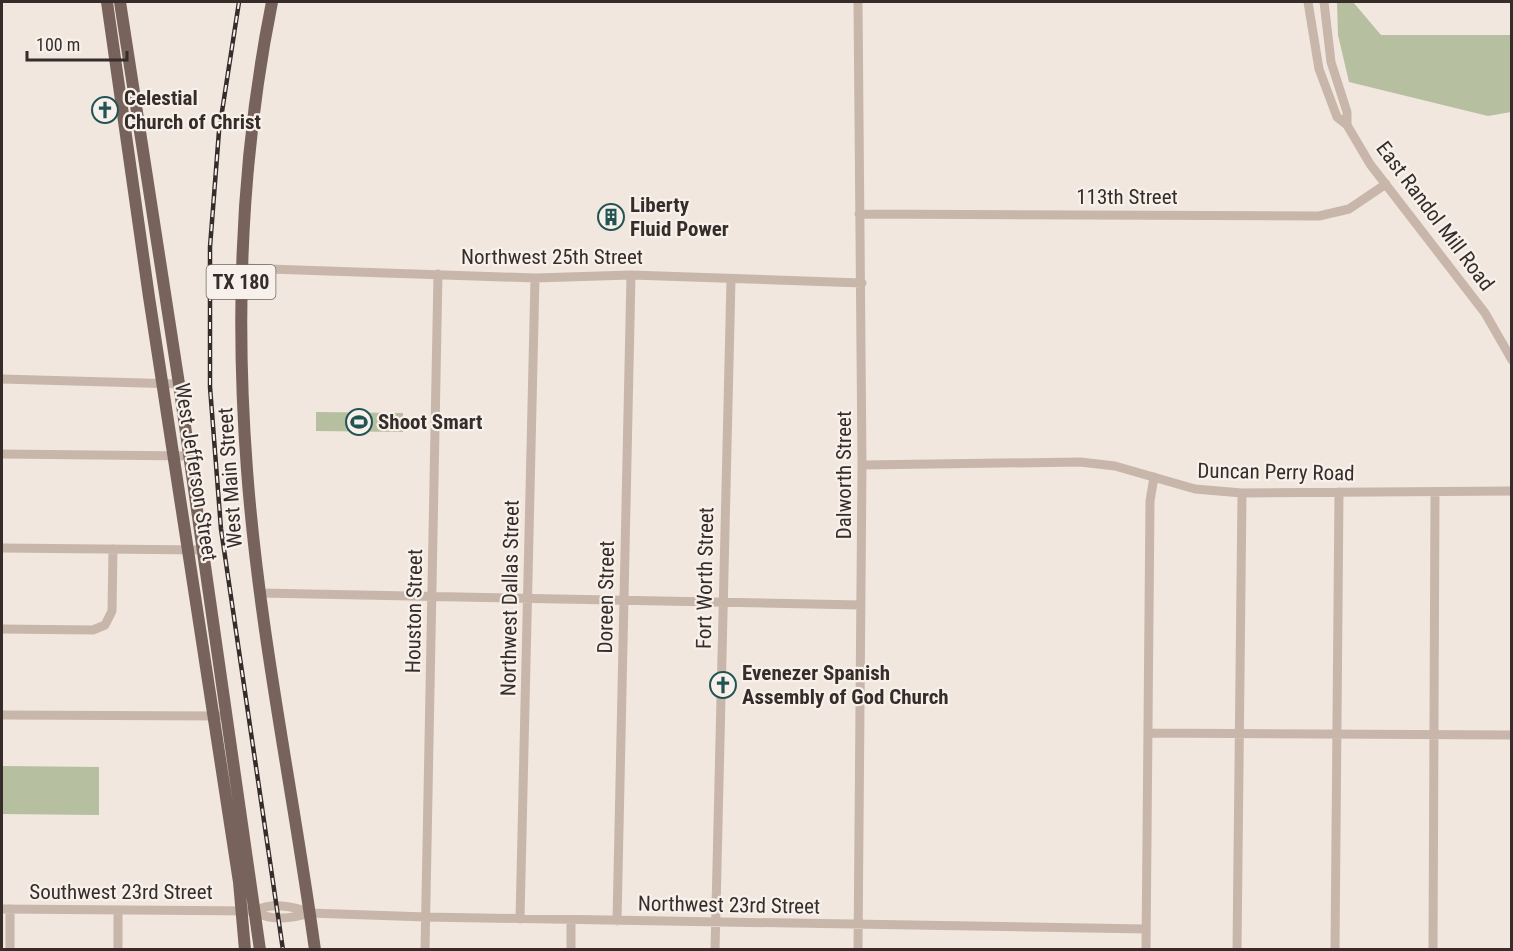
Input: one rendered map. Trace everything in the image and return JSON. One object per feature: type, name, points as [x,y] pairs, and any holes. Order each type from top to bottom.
[{"type":"main road","name":"West Jefferson Street","points":[[106,2],[157,352],[189,550],[240,808],[260,950]]},
{"type":"main road","name":"West Jefferson Street","points":[[120,2],[203,550],[221,715],[227,811],[245,950]]},
{"type":"main road","name":"West Main Street","points":[[272,2],[257,89],[247,177],[241,268],[247,470],[261,593],[315,950]]},
{"type":"main road","points":[[112,37],[126,36]]},
{"type":"main road","points":[[127,138],[141,136]]},
{"type":"main road","points":[[145,272],[161,269]]},
{"type":"main road","points":[[157,352],[174,351]]},
{"type":"main road","points":[[227,811],[240,808]]},
{"type":"street","name":"Dalworth Street","points":[[858,2],[862,283],[858,950]]},
{"type":"street","name":"East Randol Mill Road","points":[[1308,2],[1314,43],[1326,93],[1337,117],[1347,124],[1370,164],[1485,313],[1512,360]]},
{"type":"street","name":"East Randol Mill Road","points":[[1324,2],[1331,62],[1347,112],[1347,124]]},
{"type":"street","name":"113th Street","points":[[860,214],[1319,216],[1349,208],[1386,184]]},
{"type":"street","name":"Northwest 25th Street","points":[[241,268],[535,278],[631,275],[862,283]]},
{"type":"street","name":"Houston Street","points":[[425,950],[438,274]]},
{"type":"street","name":"Doreen Street","points":[[617,921],[631,275]]},
{"type":"street","name":"Northwest Dallas Street","points":[[520,919],[535,278]]},
{"type":"street","name":"Fort Worth Street","points":[[715,950],[731,279]]},
{"type":"street","points":[[2,380],[179,384]]},
{"type":"street","points":[[2,454],[189,456]]},
{"type":"street","name":"Duncan Perry Road","points":[[862,465],[1080,462],[1115,466],[1194,489],[1242,493],[1512,491]]},
{"type":"street","points":[[1146,950],[1150,501],[1154,477]]},
{"type":"street","points":[[1335,950],[1339,492]]},
{"type":"street","points":[[1433,950],[1435,492]]},
{"type":"street","points":[[1237,950],[1242,493]]},
{"type":"street","points":[[2,548],[203,550]]},
{"type":"street","points":[[2,629],[93,630],[105,625],[112,611],[113,549]]},
{"type":"street","points":[[261,593],[861,605]]},
{"type":"street","points":[[2,715],[221,715]]},
{"type":"street","points":[[1149,733],[1512,735]]},
{"type":"street","name":"Northwest 23rd Street","points":[[241,910],[255,911],[264,906],[297,907],[310,912],[426,918],[1146,928]]},
{"type":"street","points":[[6,909],[10,950]]},
{"type":"street","name":"Southwest 23rd Street","points":[[6,909],[118,912],[241,910]]},
{"type":"street","points":[[118,912],[118,950]]},
{"type":"street","points":[[571,920],[571,950]]},
{"type":"green space","points":[[1337,2],[1353,2],[1381,35],[1511,35],[1511,112],[1488,116],[1349,82],[1338,35]]},
{"type":"green space","name":"Shoot Smart","points":[[316,412],[403,413],[403,432],[316,431]]},
{"type":"green space","points":[[2,766],[99,767],[99,815],[2,814]]},
{"type":"railway","points":[[239,2],[219,131],[210,247],[210,387],[221,529],[283,950]]},
{"type":"place","name":"Celestial Church of Christ","points":[[105,110]]},
{"type":"place","name":"Liberty Fluid Power","points":[[611,217]]},
{"type":"place","name":"Shoot Smart","points":[[359,422]]},
{"type":"place","name":"Evenezer Spanish Assembly of God Church","points":[[723,685]]}]
